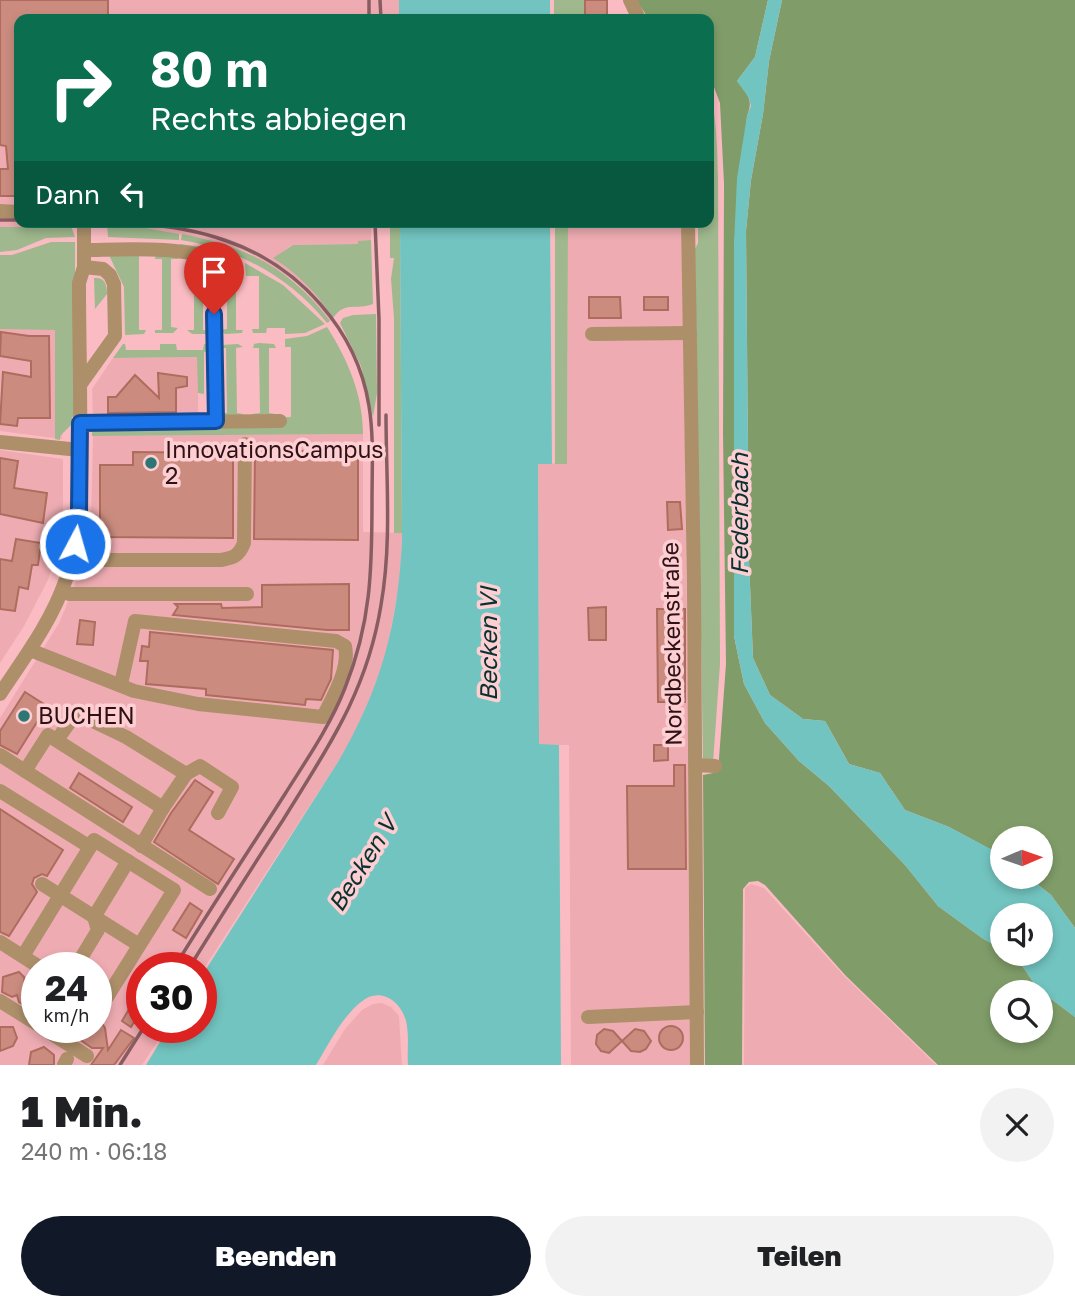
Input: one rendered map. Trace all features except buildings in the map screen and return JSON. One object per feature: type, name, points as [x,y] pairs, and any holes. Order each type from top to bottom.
[{"type":"street","points":[[0,694],[30,650],[62,590],[78,528],[79,283],[84,267],[84,228]]},
{"type":"street","name":"Nordbeckenstraße","points":[[688,228],[696,765],[697,1065]]},
{"type":"street","points":[[85,250],[182,252],[214,261],[216,421]]},
{"type":"street","points":[[80,385],[115,336],[114,284],[110,275],[103,269],[84,267]]},
{"type":"street","points":[[592,334],[690,333]]},
{"type":"street","points":[[80,423],[280,421]]},
{"type":"street","points":[[0,442],[80,450]]},
{"type":"street","points":[[72,557],[129,560],[234,558],[244,543],[245,444]]},
{"type":"street","points":[[62,590],[69,594],[247,594]]},
{"type":"street","points":[[30,650],[134,691],[198,704],[323,716],[348,657],[345,646],[336,640],[135,621],[121,684]]},
{"type":"street","points":[[57,740],[76,713],[126,737],[186,774]]},
{"type":"street","points":[[25,771],[48,735],[163,808]]},
{"type":"street","points":[[0,755],[210,889]]},
{"type":"street","points":[[696,765],[715,766]]},
{"type":"street","points":[[141,846],[186,774],[200,766],[232,786],[218,813]]},
{"type":"street","points":[[0,792],[90,847]]},
{"type":"street","points":[[25,952],[94,841],[174,890],[112,989]]},
{"type":"street","points":[[85,952],[98,930],[94,917],[128,862]]},
{"type":"street","points":[[42,884],[139,945]]},
{"type":"street","points":[[0,942],[21,955]]},
{"type":"street","points":[[1,1003],[21,1015]]},
{"type":"street","points":[[588,1017],[697,1012]]},
{"type":"street","points":[[66,1043],[87,1056]]},
{"type":"shaded area","points":[[0,0],[399,0],[399,14],[14,14],[14,227],[0,227]]},
{"type":"shaded area","points":[[146,228],[371,228],[371,240],[359,241],[358,244],[292,245],[274,258],[302,279],[321,299],[333,318],[330,321],[305,291],[290,278],[247,252],[206,239]]},
{"type":"shaded area","points":[[568,228],[682,228],[693,1065],[571,1065],[569,745],[539,745],[538,464],[567,463]]},
{"type":"shaded area","points":[[61,325],[62,439],[0,431],[0,326]]},
{"type":"shaded area","points":[[198,357],[198,420],[93,421],[92,389],[113,358]]},
{"type":"shaded area","points":[[363,434],[363,532],[402,533],[400,582],[385,660],[356,732],[215,952],[126,952],[126,1043],[156,1043],[142,1065],[0,1065],[0,718],[59,623],[82,568],[91,523],[93,436]]},
{"type":"shaded area","points":[[0,450],[63,459],[63,508],[61,535],[48,580],[24,626],[0,663]]},
{"type":"shaded area","points":[[751,884],[764,888],[844,976],[936,1065],[744,1065],[745,888]]},
{"type":"shaded area","points":[[382,1003],[391,1007],[399,1016],[402,1065],[323,1065],[345,1029],[362,1010]]},
{"type":"green space","points":[[554,0],[585,0],[585,14],[554,14]]},
{"type":"green space","points":[[636,0],[768,0],[755,57],[737,81],[750,105],[734,245],[734,636],[744,684],[765,723],[799,761],[829,786],[905,865],[938,906],[990,943],[990,966],[1022,966],[1032,980],[990,980],[990,1043],[1053,1043],[1053,1000],[1075,1017],[1075,1065],[938,1065],[846,976],[765,885],[758,881],[749,882],[743,889],[742,1065],[705,1065],[703,775],[718,772],[726,664],[724,184],[720,103],[714,87],[714,14],[646,14]]},
{"type":"green space","points":[[782,0],[1075,0],[1075,928],[1051,895],[1043,889],[1054,889],[1054,826],[990,826],[990,849],[949,827],[905,810],[880,773],[849,764],[825,721],[803,719],[770,695],[753,658],[749,560],[746,231],[769,61]]},
{"type":"green space","points":[[714,114],[718,178],[720,664],[713,763],[703,761],[695,249],[698,243],[698,228],[714,228]]},
{"type":"green space","points":[[0,227],[72,228],[75,237],[46,238],[17,250],[0,252]]},
{"type":"green space","points":[[107,228],[146,228],[179,234],[179,240],[108,237]]},
{"type":"green space","points":[[390,228],[400,228],[402,533],[394,533],[394,318],[391,279],[394,258],[390,258]]},
{"type":"green space","points":[[555,228],[568,228],[567,464],[555,464]]},
{"type":"green space","points":[[182,234],[226,245],[265,262],[299,287],[330,321],[327,323],[297,292],[262,268],[223,250],[181,240]]},
{"type":"green space","points":[[371,240],[373,304],[342,309],[333,318],[306,285],[273,258],[293,245],[358,244],[358,241]]},
{"type":"green space","points":[[51,242],[75,242],[75,416],[72,417],[71,425],[60,436],[60,440],[55,439],[55,330],[0,329],[0,255],[12,255]]},
{"type":"green space","points":[[180,244],[203,247],[242,262],[243,276],[236,276],[236,330],[243,330],[242,333],[225,334],[220,330],[227,329],[227,267],[219,267],[179,248]]},
{"type":"green space","points":[[108,253],[139,256],[139,330],[146,330],[144,334],[125,335],[124,287]]},
{"type":"green space","points":[[156,255],[178,257],[171,259],[171,327],[178,328],[173,333],[155,333],[155,330],[162,330],[162,259],[155,259]]},
{"type":"green space","points":[[188,260],[198,260],[210,267],[203,267],[203,330],[210,331],[207,334],[192,334],[187,330],[194,330],[194,264],[187,263]]},
{"type":"green space","points":[[245,263],[283,285],[325,324],[305,333],[285,334],[285,328],[267,328],[266,333],[253,333],[252,329],[259,329],[259,276],[246,276]]},
{"type":"green space","points":[[94,278],[105,282],[107,288],[107,294],[95,309]]},
{"type":"green space","points":[[376,314],[377,393],[373,417],[361,366],[340,323],[343,318],[353,315]]},
{"type":"green space","points":[[327,327],[353,378],[360,405],[363,434],[92,436],[92,426],[291,417],[291,347],[285,347],[285,339],[307,336]]},
{"type":"green space","points":[[123,344],[126,350],[160,350],[160,344],[176,344],[177,350],[203,350],[204,344],[208,344],[210,351],[204,352],[204,394],[198,393],[197,357],[113,358]]},
{"type":"green space","points":[[238,344],[243,347],[236,348],[237,413],[243,414],[243,417],[223,417],[220,413],[227,413],[226,348],[220,348],[221,345]]},
{"type":"green space","points":[[254,344],[274,344],[276,348],[269,348],[269,413],[275,414],[274,417],[252,416],[260,413],[259,348],[253,348]]},
{"type":"water","points":[[399,0],[550,0],[550,14],[399,14]]},
{"type":"water","name":"Federbach","points":[[768,0],[782,0],[769,61],[746,231],[749,560],[753,658],[770,695],[803,719],[825,721],[849,764],[880,773],[905,810],[949,827],[990,849],[990,889],[1043,889],[1051,895],[1075,928],[1075,1017],[1053,1000],[1053,980],[1032,980],[1022,966],[1053,966],[1053,903],[990,903],[990,943],[982,938],[938,906],[905,865],[829,786],[799,761],[765,723],[744,684],[734,636],[734,245],[737,178],[751,106],[749,98],[737,81],[755,57]]},
{"type":"water","points":[[400,228],[550,228],[552,464],[538,464],[539,744],[559,745],[561,1065],[408,1065],[408,1031],[405,1018],[390,999],[376,995],[361,1002],[347,1016],[316,1065],[146,1065],[159,1043],[217,1043],[217,952],[338,762],[366,708],[385,655],[400,571]]},
{"type":"railway","points":[[369,0],[369,14]]},
{"type":"railway","points":[[380,0],[381,14]]},
{"type":"railway","points":[[0,220],[14,220]]},
{"type":"railway","points":[[175,228],[216,237],[253,252],[300,284],[320,304],[338,327],[352,352],[362,378],[372,429],[368,596],[354,664],[318,742],[184,952]]},
{"type":"railway","points":[[375,228],[379,425]]},
{"type":"railway","points":[[199,952],[330,743],[344,718],[366,665],[381,605],[386,558],[386,415]]},
{"type":"railway","points":[[120,1065],[134,1043]]},
{"type":"place","name":"InnovationsCampus 2","points":[[151,463]]},
{"type":"place","name":"BUCHEN","points":[[24,716]]},
{"type":"route","points":[[75,544],[79,512],[80,423],[216,421],[214,314]]},
{"type":"water label","name":"Becken VI","points":[[489,644]]},
{"type":"water label","name":"Becken V","points":[[363,864]]}]
